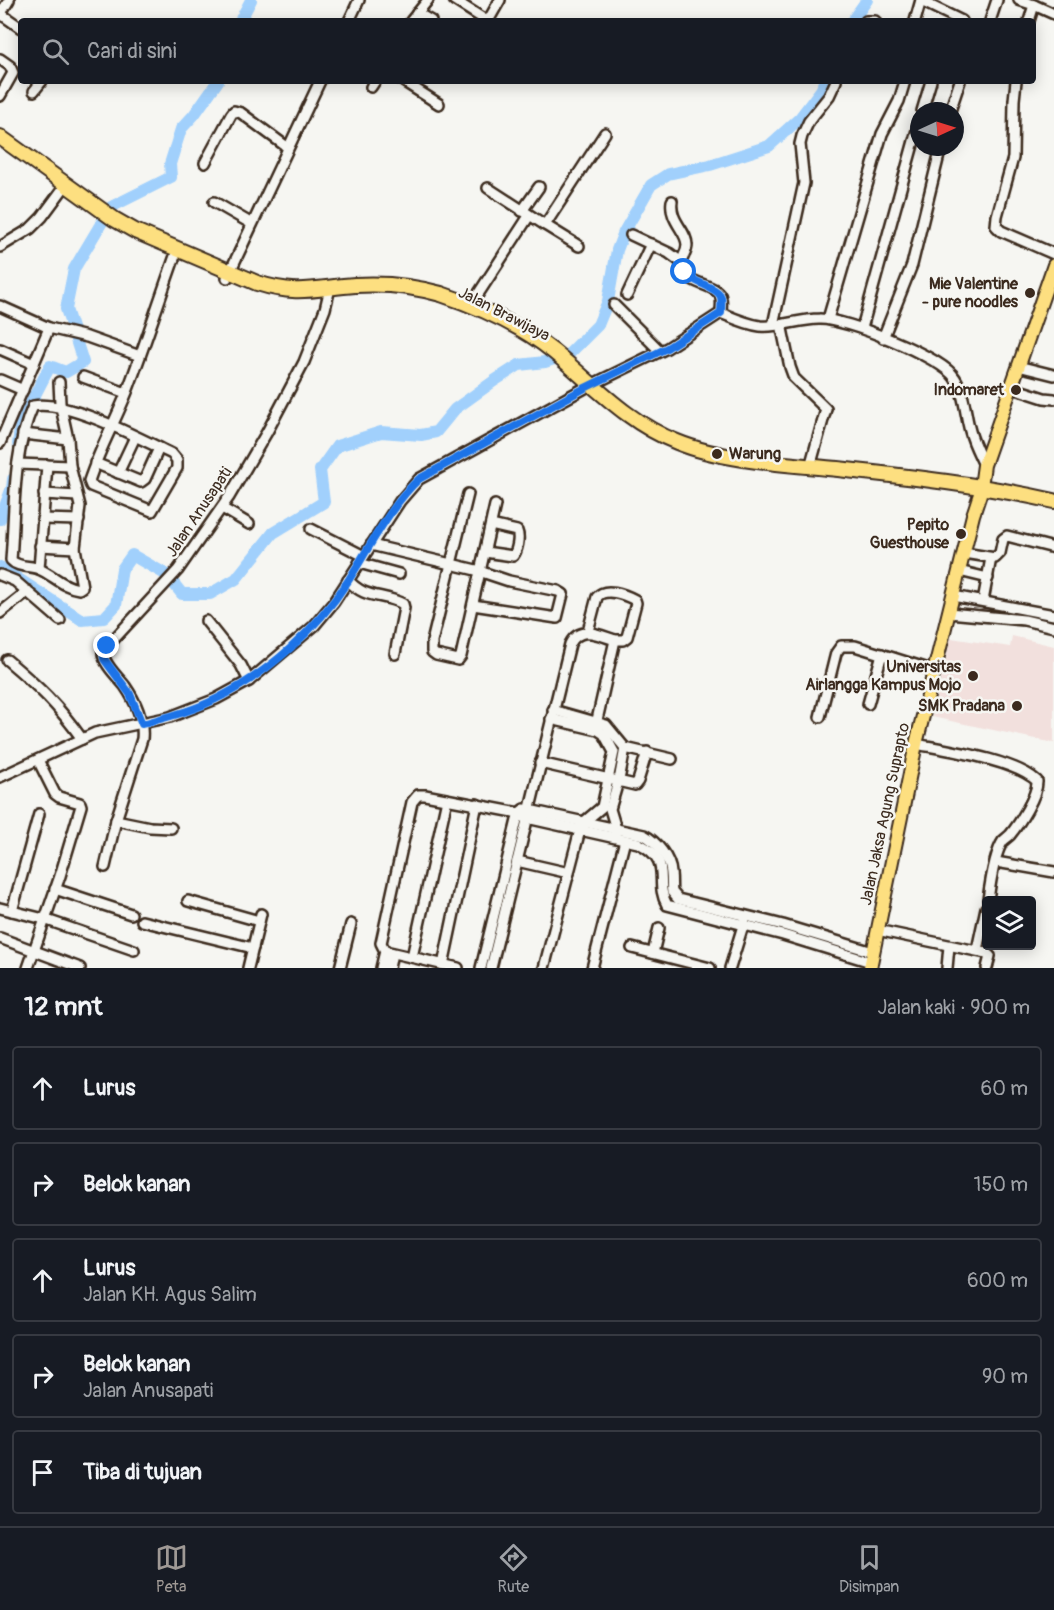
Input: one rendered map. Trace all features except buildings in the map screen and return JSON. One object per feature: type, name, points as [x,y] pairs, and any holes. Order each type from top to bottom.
[{"type":"highway","name":"Jalan Brawijaya","points":[[0,137],[113,222],[175,256],[228,275],[284,290],[397,291],[434,299],[502,327],[551,353]]},
{"type":"highway","name":"Jalan Brawijaya","points":[[0,147],[62,190],[94,208]]},
{"type":"highway","name":"Jalan Brawijaya","points":[[113,222],[228,275]]},
{"type":"highway","name":"Jalan Brawijaya","points":[[329,292],[355,285],[400,286],[439,294],[471,305],[526,332],[636,429],[652,439],[685,453],[735,465],[859,475]]},
{"type":"highway","name":"Jalan Brawijaya","points":[[588,387],[643,426],[688,446],[737,457],[981,490],[999,498],[1054,510]]},
{"type":"highway","points":[[981,490],[1054,501]]},
{"type":"main road","name":"Jalan Jaksa Agung Suprapto","points":[[871,961],[916,744],[981,490],[984,465],[1018,366],[1049,296],[1054,265]]},
{"type":"street","points":[[9,0],[0,14],[18,26]]},
{"type":"street","points":[[350,18],[359,0]]},
{"type":"street","points":[[414,17],[428,0]]},
{"type":"street","points":[[454,0],[482,18]]},
{"type":"street","points":[[489,18],[500,0]]},
{"type":"street","points":[[916,18],[921,0],[948,18]]},
{"type":"street","points":[[991,18],[997,0]]},
{"type":"street","points":[[1019,0],[1054,14]]},
{"type":"street","points":[[1030,18],[1034,6]]},
{"type":"street","points":[[0,59],[10,66],[14,73],[0,96]]},
{"type":"street","points":[[34,91],[40,84]]},
{"type":"street","points":[[228,275],[318,84]]},
{"type":"street","points":[[408,84],[439,104]]},
{"type":"street","points":[[810,467],[826,410],[794,378],[777,325],[804,183],[800,144],[808,121],[829,96],[835,84]]},
{"type":"street","points":[[828,319],[882,134],[899,101],[904,84]]},
{"type":"street","points":[[925,102],[930,84]]},
{"type":"street","points":[[954,102],[959,84]]},
{"type":"street","points":[[1016,84],[1013,158],[996,226],[1001,231],[1054,254]]},
{"type":"street","points":[[205,163],[234,111],[241,113],[287,147]]},
{"type":"street","points":[[545,225],[605,133]]},
{"type":"street","points":[[862,328],[910,155]]},
{"type":"street","points":[[883,338],[912,265],[939,156]]},
{"type":"street","points":[[471,305],[539,187]]},
{"type":"street","points":[[489,188],[579,246]]},
{"type":"street","points":[[0,247],[30,229],[62,190]]},
{"type":"street","points":[[672,201],[674,218],[687,243],[687,248],[680,261]]},
{"type":"street","points":[[214,202],[252,224]]},
{"type":"street","points":[[631,235],[680,261],[684,272],[690,279],[719,293],[721,313]]},
{"type":"street","points":[[627,295],[651,244]]},
{"type":"street","points":[[59,382],[61,409],[68,439],[70,466],[80,506],[75,548],[82,581],[80,588],[65,585],[39,569],[16,564],[11,560],[18,464],[23,434],[34,406],[61,409],[78,412],[111,426],[172,454],[178,464],[151,512],[91,486],[89,481],[95,463],[111,426],[126,393],[175,256]]},
{"type":"street","name":"Jalan Anusapati","points":[[142,724],[130,694],[103,654],[107,646],[178,570],[222,508],[267,432],[304,362],[325,309],[329,292]]},
{"type":"street","points":[[614,305],[660,351]]},
{"type":"street","points":[[0,307],[49,328],[87,337],[140,356]]},
{"type":"street","points":[[721,313],[752,324],[777,325],[828,319],[862,328],[933,360],[950,371],[960,389],[970,432],[984,465]]},
{"type":"street","points":[[0,777],[106,730],[142,724],[196,708],[249,681],[314,626],[334,602],[400,501],[419,479],[588,387],[660,351],[721,313]]},
{"type":"street","points":[[0,443],[49,328]]},
{"type":"street","points":[[0,349],[34,364]]},
{"type":"street","points":[[1018,366],[1054,375]]},
{"type":"street","points":[[83,377],[126,393]]},
{"type":"street","points":[[1,382],[23,390]]},
{"type":"street","points":[[1010,387],[1054,399]]},
{"type":"street","points":[[23,434],[68,439]]},
{"type":"street","points":[[118,473],[135,437]]},
{"type":"street","points":[[95,463],[139,482],[143,481],[159,448]]},
{"type":"street","points":[[18,464],[70,466]]},
{"type":"street","points":[[39,569],[47,465]]},
{"type":"street","points":[[44,494],[76,496]]},
{"type":"street","points":[[468,494],[432,642],[433,653],[459,659],[495,505]]},
{"type":"street","points":[[222,508],[249,524]]},
{"type":"street","points":[[42,519],[79,520]]},
{"type":"street","points":[[485,552],[513,556],[519,536],[517,531],[491,525]]},
{"type":"street","points":[[311,529],[362,559],[399,574]]},
{"type":"street","points":[[964,553],[991,558],[998,556],[1005,537],[1054,548]]},
{"type":"street","points":[[371,545],[562,594],[557,618],[473,606]]},
{"type":"street","points":[[40,546],[75,548]]},
{"type":"street","points":[[983,601],[991,558]]},
{"type":"street","points":[[959,571],[988,578]]},
{"type":"street","points":[[0,575],[15,581],[60,620]]},
{"type":"street","points":[[348,580],[363,593],[403,603],[395,654]]},
{"type":"street","points":[[0,613],[28,591]]},
{"type":"street","points":[[481,968],[523,814],[540,763],[570,644],[576,636],[588,631],[615,640],[623,640],[627,637],[636,603],[632,598],[606,591],[600,592],[588,631]]},
{"type":"street","points":[[953,596],[1054,615]]},
{"type":"street","points":[[949,613],[1024,620],[1054,627]]},
{"type":"street","points":[[206,621],[230,650],[249,681]]},
{"type":"street","points":[[596,725],[615,640]]},
{"type":"street","points":[[820,717],[838,648],[845,645],[935,671]]},
{"type":"street","points":[[868,704],[882,654]]},
{"type":"street","points":[[8,660],[60,708],[82,739]]},
{"type":"street","points":[[552,715],[596,725],[606,725],[625,748],[672,759]]},
{"type":"street","points":[[105,867],[116,820],[142,739],[142,724]]},
{"type":"street","points":[[596,725],[614,752],[614,780]]},
{"type":"street","points":[[916,744],[996,762],[1036,780],[1036,791],[1011,834],[1002,842],[989,896]]},
{"type":"street","points":[[625,748],[606,808],[615,833],[625,840],[645,846],[659,862],[663,877],[663,896],[667,905],[745,920]]},
{"type":"street","points":[[540,763],[636,784],[647,752]]},
{"type":"street","points":[[28,968],[81,806],[80,803],[55,794],[38,760]]},
{"type":"street","points":[[458,968],[435,965],[389,952],[381,943],[412,802],[418,795],[477,804],[615,833],[644,835],[658,846],[669,863],[672,892],[678,899],[828,944],[871,961]]},
{"type":"street","points":[[412,957],[447,799]]},
{"type":"street","points":[[435,965],[477,804]]},
{"type":"street","points":[[544,968],[582,826],[606,808]]},
{"type":"street","points":[[12,911],[39,814]]},
{"type":"street","points":[[491,968],[517,861],[523,814]]},
{"type":"street","points":[[116,820],[150,827],[171,828]]},
{"type":"street","points":[[592,968],[625,840]]},
{"type":"street","points":[[517,861],[569,873]]},
{"type":"street","points":[[996,862],[1054,872]]},
{"type":"street","points":[[55,889],[130,914]]},
{"type":"street","points":[[188,901],[260,917],[248,968]]},
{"type":"street","points":[[0,908],[44,919],[134,950]]},
{"type":"street","points":[[730,968],[745,920]]},
{"type":"street","points":[[141,921],[253,948]]},
{"type":"street","points":[[340,968],[351,924]]},
{"type":"street","points":[[653,953],[659,928]]},
{"type":"street","points":[[877,930],[984,952],[987,968]]},
{"type":"street","points":[[0,938],[80,968]]},
{"type":"street","points":[[947,968],[950,946]]},
{"type":"street","points":[[632,948],[710,968]]},
{"type":"street","points":[[381,968],[389,952]]},
{"type":"street","points":[[388,968],[389,952]]},
{"type":"shaded area","points":[[1012,636],[1054,646],[1054,743],[932,717],[951,638],[1010,647]]},
{"type":"waterway","points":[[242,18],[251,0]]},
{"type":"waterway","points":[[854,18],[867,0]]},
{"type":"waterway","points":[[18,444],[21,422],[50,366],[66,372],[83,362],[66,309],[74,269],[111,207],[171,177],[170,164],[181,129],[216,84]]},
{"type":"waterway","points":[[0,567],[82,620],[104,618],[116,605],[122,569],[132,555],[167,575],[182,594],[210,594],[236,579],[273,533],[324,502],[320,470],[337,446],[381,432],[421,435],[436,432],[455,409],[519,365],[545,362],[569,354],[598,325],[608,301],[617,250],[624,232],[651,185],[668,174],[710,165],[769,146],[800,118],[823,84]]},
{"type":"waterway","points":[[0,519],[12,488],[13,479]]},
{"type":"place","name":"Mie Valentine - pure noodles","points":[[1030,293]]},
{"type":"place","name":"Indomaret","points":[[1016,390]]},
{"type":"place","name":"Warung","points":[[717,454]]},
{"type":"place","name":"Pepito Guesthouse","points":[[961,534]]},
{"type":"place","name":"Universitas Airlangga Kampus Mojo","points":[[973,676]]},
{"type":"place","name":"SMK Pradana","points":[[1017,706]]},
{"type":"route","points":[[107,646],[103,651],[104,659],[126,687],[138,710],[142,724],[196,708],[249,681],[314,626],[334,602],[400,501],[419,479],[585,388],[667,348],[721,313],[719,293],[690,279],[684,272]]}]
